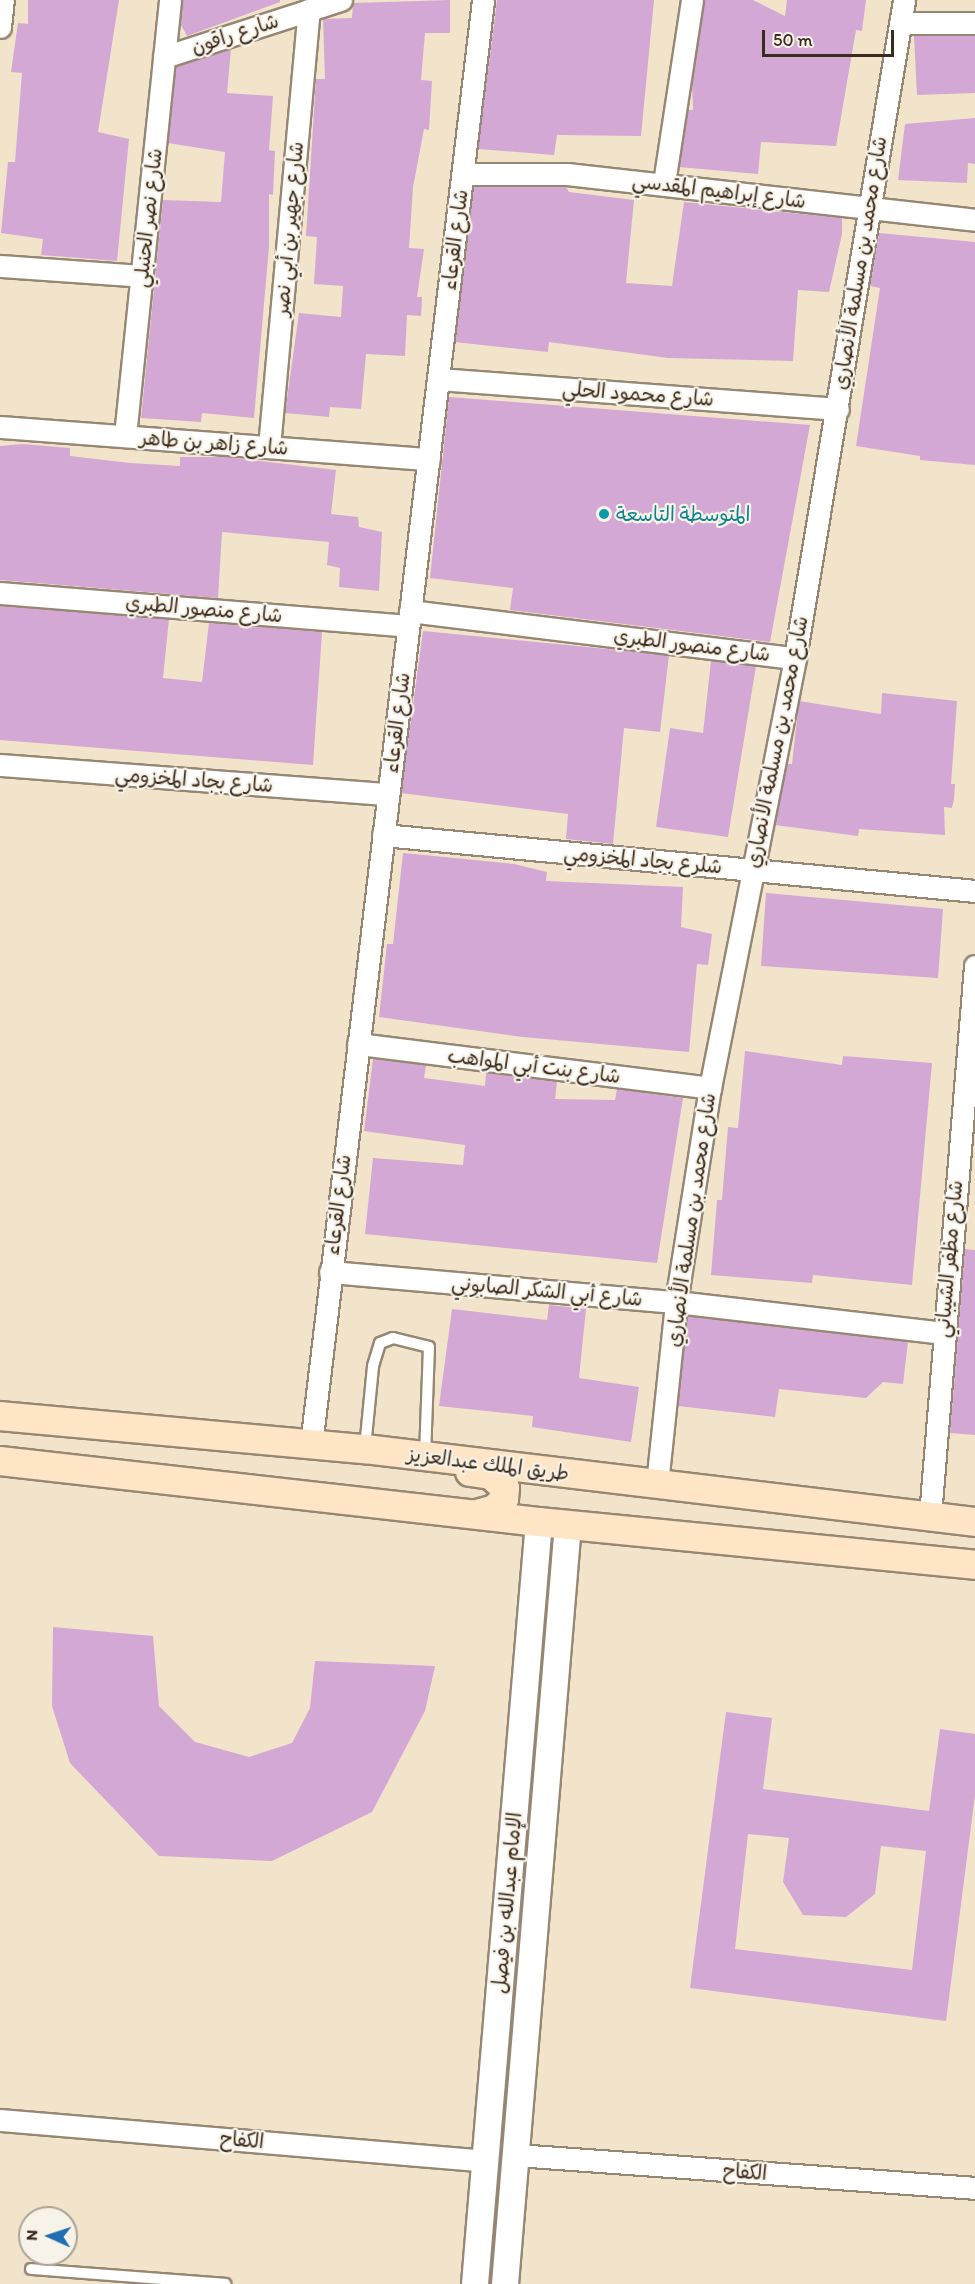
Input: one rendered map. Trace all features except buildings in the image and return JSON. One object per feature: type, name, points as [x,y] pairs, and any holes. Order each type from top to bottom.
[{"type":"main road","name":"طريق الملك عبدالعزيز","points":[[0,1416],[365,1449],[975,1522]]},
{"type":"main road","points":[[195,1435],[273,1451],[491,1475],[500,1479],[505,1488],[504,1499],[495,1509],[476,1514]]},
{"type":"main road","points":[[0,1461],[539,1522],[975,1565]]},
{"type":"street","points":[[0,27],[3,0]]},
{"type":"street","name":"شارع نصر الحنبلي","points":[[126,436],[170,0]]},
{"type":"street","name":"شارع راقون","points":[[164,57],[341,0]]},
{"type":"street","name":"شارع القرعاء","points":[[311,1445],[483,0]]},
{"type":"street","points":[[664,183],[692,0]]},
{"type":"street","name":"شارع محمد بن مسلمة الأنصاري","points":[[657,1484],[676,1302],[710,1088],[751,870],[795,658],[838,409],[867,208],[904,0]]},
{"type":"street","name":"شارع جهير بن أبي نصر","points":[[269,447],[309,10]]},
{"type":"street","points":[[900,23],[975,22]]},
{"type":"street","name":"شارع إبراهيم المقدسي","points":[[463,174],[567,174],[664,183],[975,220]]},
{"type":"street","points":[[0,266],[142,276]]},
{"type":"street","name":"شارع محمود الحلي","points":[[439,379],[838,409]]},
{"type":"street","name":"شارع زاهر بن طاهر","points":[[0,427],[429,459]]},
{"type":"street","name":"شارع منصور الطبري","points":[[0,593],[409,618],[795,658]]},
{"type":"street","name":"شارع بجاد المخزومي","points":[[0,765],[388,794]]},
{"type":"street","name":"شلرع بجاد المخزومي","points":[[383,835],[975,891]]},
{"type":"street","name":"شارع مظفر الشيباني","points":[[930,1516],[942,1333],[975,966]]},
{"type":"street","name":"شارع بنت أبي المواهب","points":[[357,1044],[710,1088]]},
{"type":"street","name":"شارع أبي الشكر الصابوني","points":[[330,1272],[676,1302],[942,1333]]},
{"type":"street","name":"الإمام عبدالله بن فيصل","points":[[475,2284],[539,1522]]},
{"type":"street","name":"الإمام عبدالله بن فيصل","points":[[506,2284],[568,1525]]},
{"type":"street","name":"الكفاح","points":[[0,2120],[485,2161]]},
{"type":"street","name":"الكفاح","points":[[516,2155],[975,2188]]},
{"type":"lane","points":[[365,1449],[373,1366],[380,1343],[393,1338],[429,1347],[425,1456]]},
{"type":"lane","points":[[31,2269],[225,2284]]},
{"type":"place","name":"المتوسطة التاسعة","points":[[604,514]]}]
